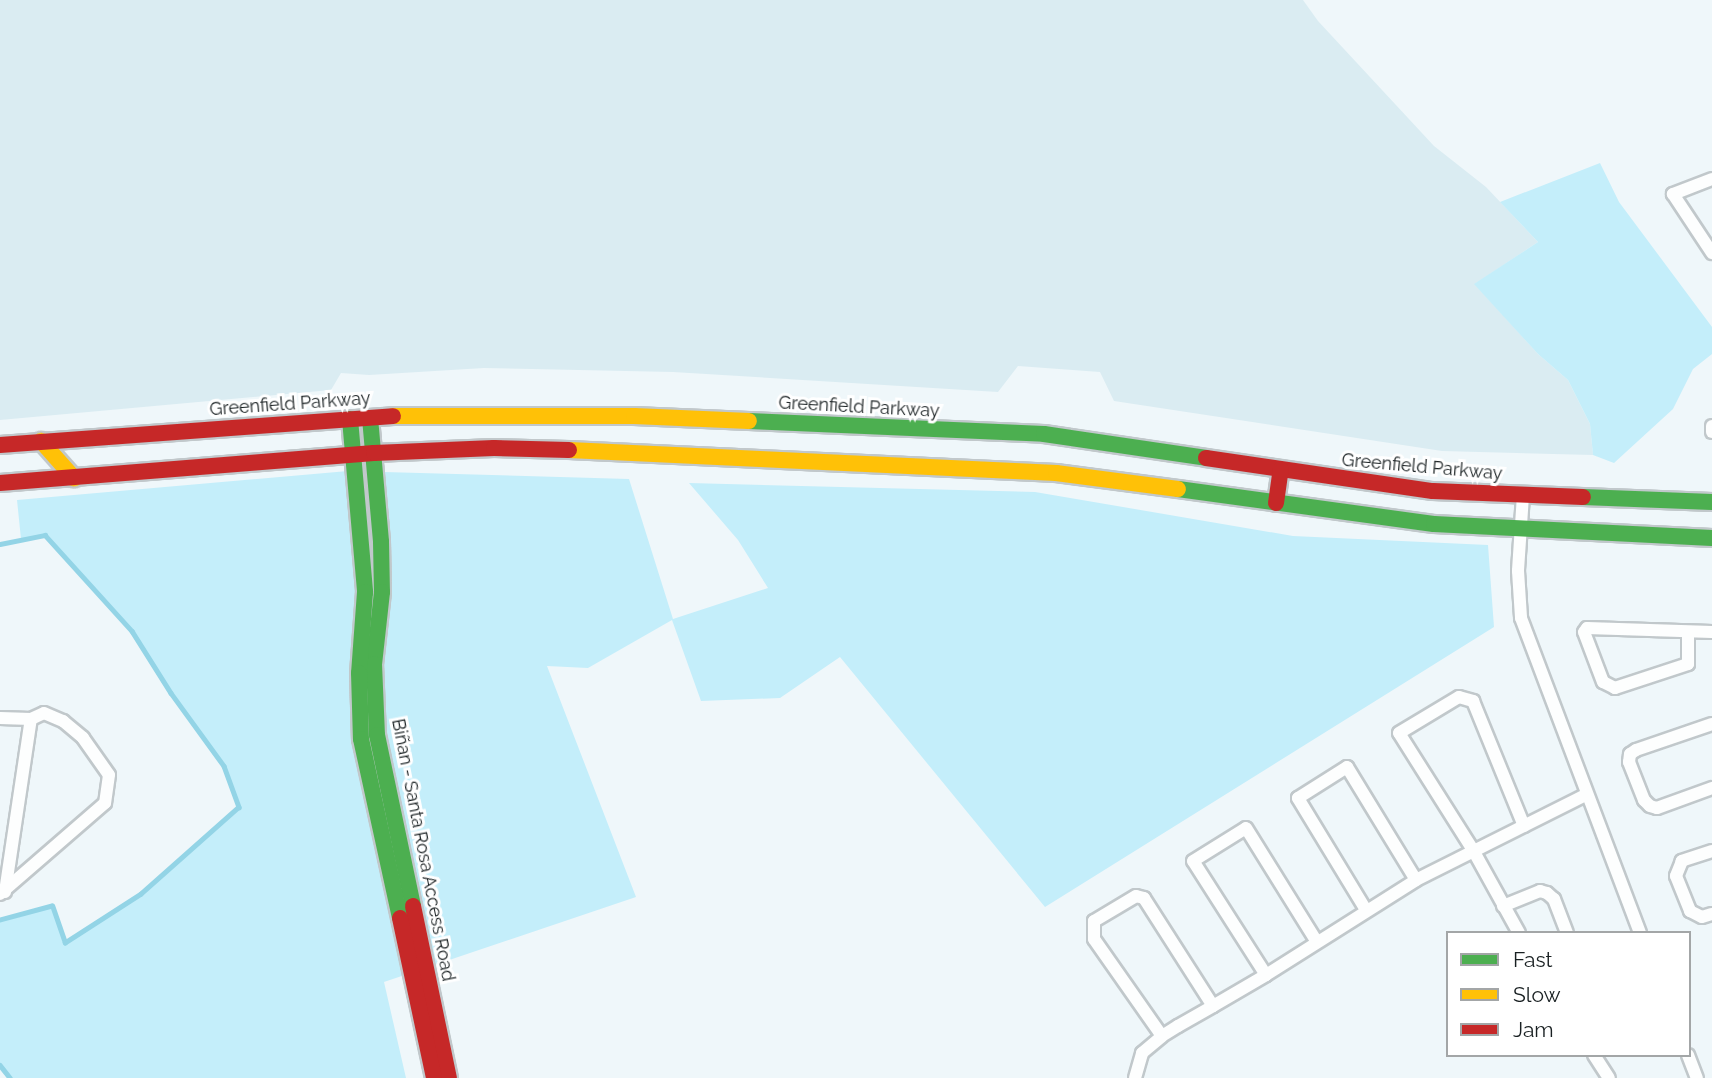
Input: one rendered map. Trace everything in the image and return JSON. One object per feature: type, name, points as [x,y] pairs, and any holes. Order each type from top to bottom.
[{"type":"main road","name":"Greenfield Parkway","points":[[0,444],[370,418],[634,416],[1044,435],[1433,491],[1712,502]]},
{"type":"main road","name":"Biñan - Santa Rosa Access Road","points":[[370,418],[382,592],[374,664],[377,735],[434,1078]]},
{"type":"main road","name":"Biñan - Santa Rosa Access Road","points":[[351,419],[365,592],[359,673],[361,739],[449,1078]]},
{"type":"main road","points":[[41,441],[74,478]]},
{"type":"main road","points":[[0,483],[354,454],[494,448],[635,451],[1056,473],[1434,524],[1712,538]]},
{"type":"main road","points":[[1276,503],[1281,469]]},
{"type":"street","points":[[1712,179],[1673,194],[1712,253]]},
{"type":"street","points":[[1712,426],[1712,432]]},
{"type":"street","points":[[1522,495],[1518,571],[1521,618],[1639,931]]},
{"type":"street","points":[[1688,632],[1688,664],[1615,688],[1604,682],[1584,632],[1587,628],[1712,632]]},
{"type":"street","points":[[1518,931],[1473,850],[1399,733],[1459,697],[1473,701],[1524,826]]},
{"type":"street","points":[[0,718],[31,719],[44,713],[62,720],[83,738],[109,775],[105,803],[2,893]]},
{"type":"street","points":[[2,893],[31,719]]},
{"type":"street","points":[[1712,724],[1636,750],[1630,754],[1629,762],[1644,800],[1650,806],[1657,808],[1712,788]]},
{"type":"street","points":[[1366,910],[1298,798],[1347,767],[1416,880]]},
{"type":"street","points":[[1135,1078],[1142,1053],[1163,1036],[1266,975],[1416,880],[1586,795]]},
{"type":"street","points":[[1266,975],[1193,861],[1246,828],[1317,942]]},
{"type":"street","points":[[1712,851],[1682,861],[1676,876],[1690,911],[1702,917],[1712,914]]},
{"type":"street","points":[[1503,906],[1540,891],[1547,893],[1553,899],[1566,931]]},
{"type":"street","points":[[1163,1036],[1094,939],[1094,921],[1136,896],[1144,898],[1213,1006]]},
{"type":"street","points":[[1595,1057],[1609,1078]]},
{"type":"street","points":[[1689,1057],[1697,1078]]},
{"type":"shaded area","points":[[0,0],[1303,0],[1318,21],[1434,146],[1486,187],[1538,242],[1475,284],[1538,354],[1568,380],[1590,424],[1593,455],[1442,451],[1114,401],[1100,372],[1018,366],[998,392],[673,372],[484,368],[369,375],[341,373],[331,390],[0,420]]},
{"type":"shaded area","points":[[1600,163],[1619,202],[1712,327],[1712,354],[1693,369],[1673,409],[1614,463],[1593,455],[1590,424],[1568,380],[1538,354],[1474,284],[1538,242],[1500,202]]},
{"type":"shaded area","points":[[348,471],[629,479],[673,619],[768,588],[738,540],[689,483],[1035,492],[1293,536],[1488,545],[1494,627],[1045,907],[840,657],[780,698],[701,701],[672,620],[588,668],[547,666],[636,897],[384,982],[406,1078],[10,1078],[0,1065],[0,920],[52,906],[65,942],[141,894],[239,807],[224,766],[171,693],[132,631],[45,535],[21,539],[17,500]]},
{"type":"waterway","points":[[0,544],[45,535],[132,631],[171,693],[224,766],[239,807],[141,894],[65,943],[52,906],[0,920]]},
{"type":"waterway","points":[[0,1065],[10,1078]]},
{"type":"traffic: fast","points":[[370,418],[381,542],[382,592],[374,664],[377,735],[413,906]]},
{"type":"traffic: fast","points":[[350,419],[365,592],[359,673],[361,739],[400,918]]},
{"type":"traffic: fast","points":[[749,421],[1044,434],[1206,458]]},
{"type":"traffic: fast","points":[[1178,489],[1434,524],[1712,538]]},
{"type":"traffic: fast","points":[[1583,497],[1712,502]]},
{"type":"traffic: slow","points":[[393,416],[634,416],[749,421]]},
{"type":"traffic: slow","points":[[41,441],[74,478]]},
{"type":"traffic: slow","points":[[569,450],[1056,473],[1178,489]]},
{"type":"traffic: jam","points":[[0,445],[393,416]]},
{"type":"traffic: jam","points":[[0,483],[374,453],[494,448],[569,450]]},
{"type":"traffic: jam","points":[[1206,458],[1433,491],[1583,497]]},
{"type":"traffic: jam","points":[[1276,503],[1281,469]]},
{"type":"traffic: jam","points":[[413,906],[449,1078]]},
{"type":"traffic: jam","points":[[400,918],[434,1078]]}]
